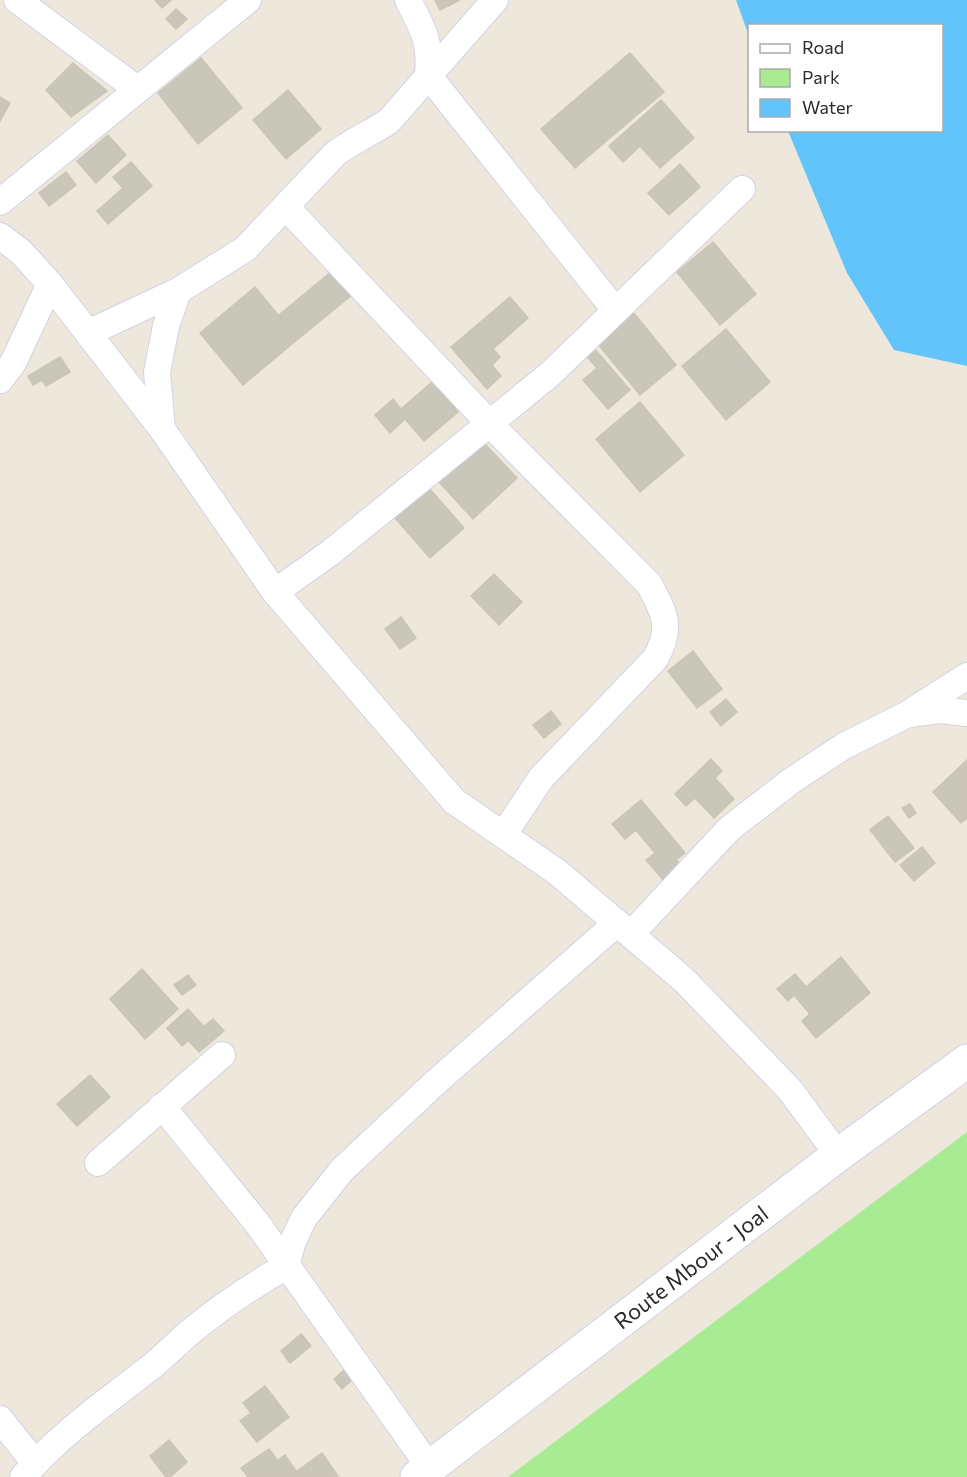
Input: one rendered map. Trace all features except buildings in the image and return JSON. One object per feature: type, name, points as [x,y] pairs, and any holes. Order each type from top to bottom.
[{"type":"main road","name":"Route Mbour - Joal","points":[[423,1472],[838,1155],[967,1061]]},
{"type":"street","points":[[17,0],[137,89]]},
{"type":"street","points":[[0,202],[248,0]]},
{"type":"street","points":[[408,0],[426,35],[429,58],[428,75],[615,310]]},
{"type":"street","points":[[88,333],[178,291],[245,249],[335,154],[352,141],[369,134],[389,121],[495,0]]},
{"type":"street","points":[[274,592],[330,553],[549,375],[742,189]]},
{"type":"street","points":[[286,207],[490,424],[649,584],[664,611],[666,631],[663,645],[655,659],[541,778],[504,834]]},
{"type":"street","points":[[0,236],[21,252],[50,284],[162,429],[274,592],[454,801],[557,872],[684,980],[790,1090],[838,1155]]},
{"type":"street","points":[[0,380],[13,363],[50,284]]},
{"type":"street","points":[[162,429],[157,372],[166,326],[178,291]]},
{"type":"street","points":[[0,1419],[29,1470],[83,1419],[153,1365],[195,1328],[242,1292],[286,1266],[293,1241],[304,1218],[342,1170],[436,1082],[623,929],[729,829],[791,781],[826,758],[906,715],[967,676]]},
{"type":"street","points":[[906,715],[940,710],[967,713]]},
{"type":"street","points":[[98,1163],[222,1055]]},
{"type":"street","points":[[162,1106],[257,1223],[423,1472]]},
{"type":"green space","points":[[967,1132],[967,1477],[508,1477]]},
{"type":"water","points":[[736,0],[967,0],[967,366],[894,350],[847,273],[788,132],[943,132],[943,24],[748,24],[748,33]]}]
